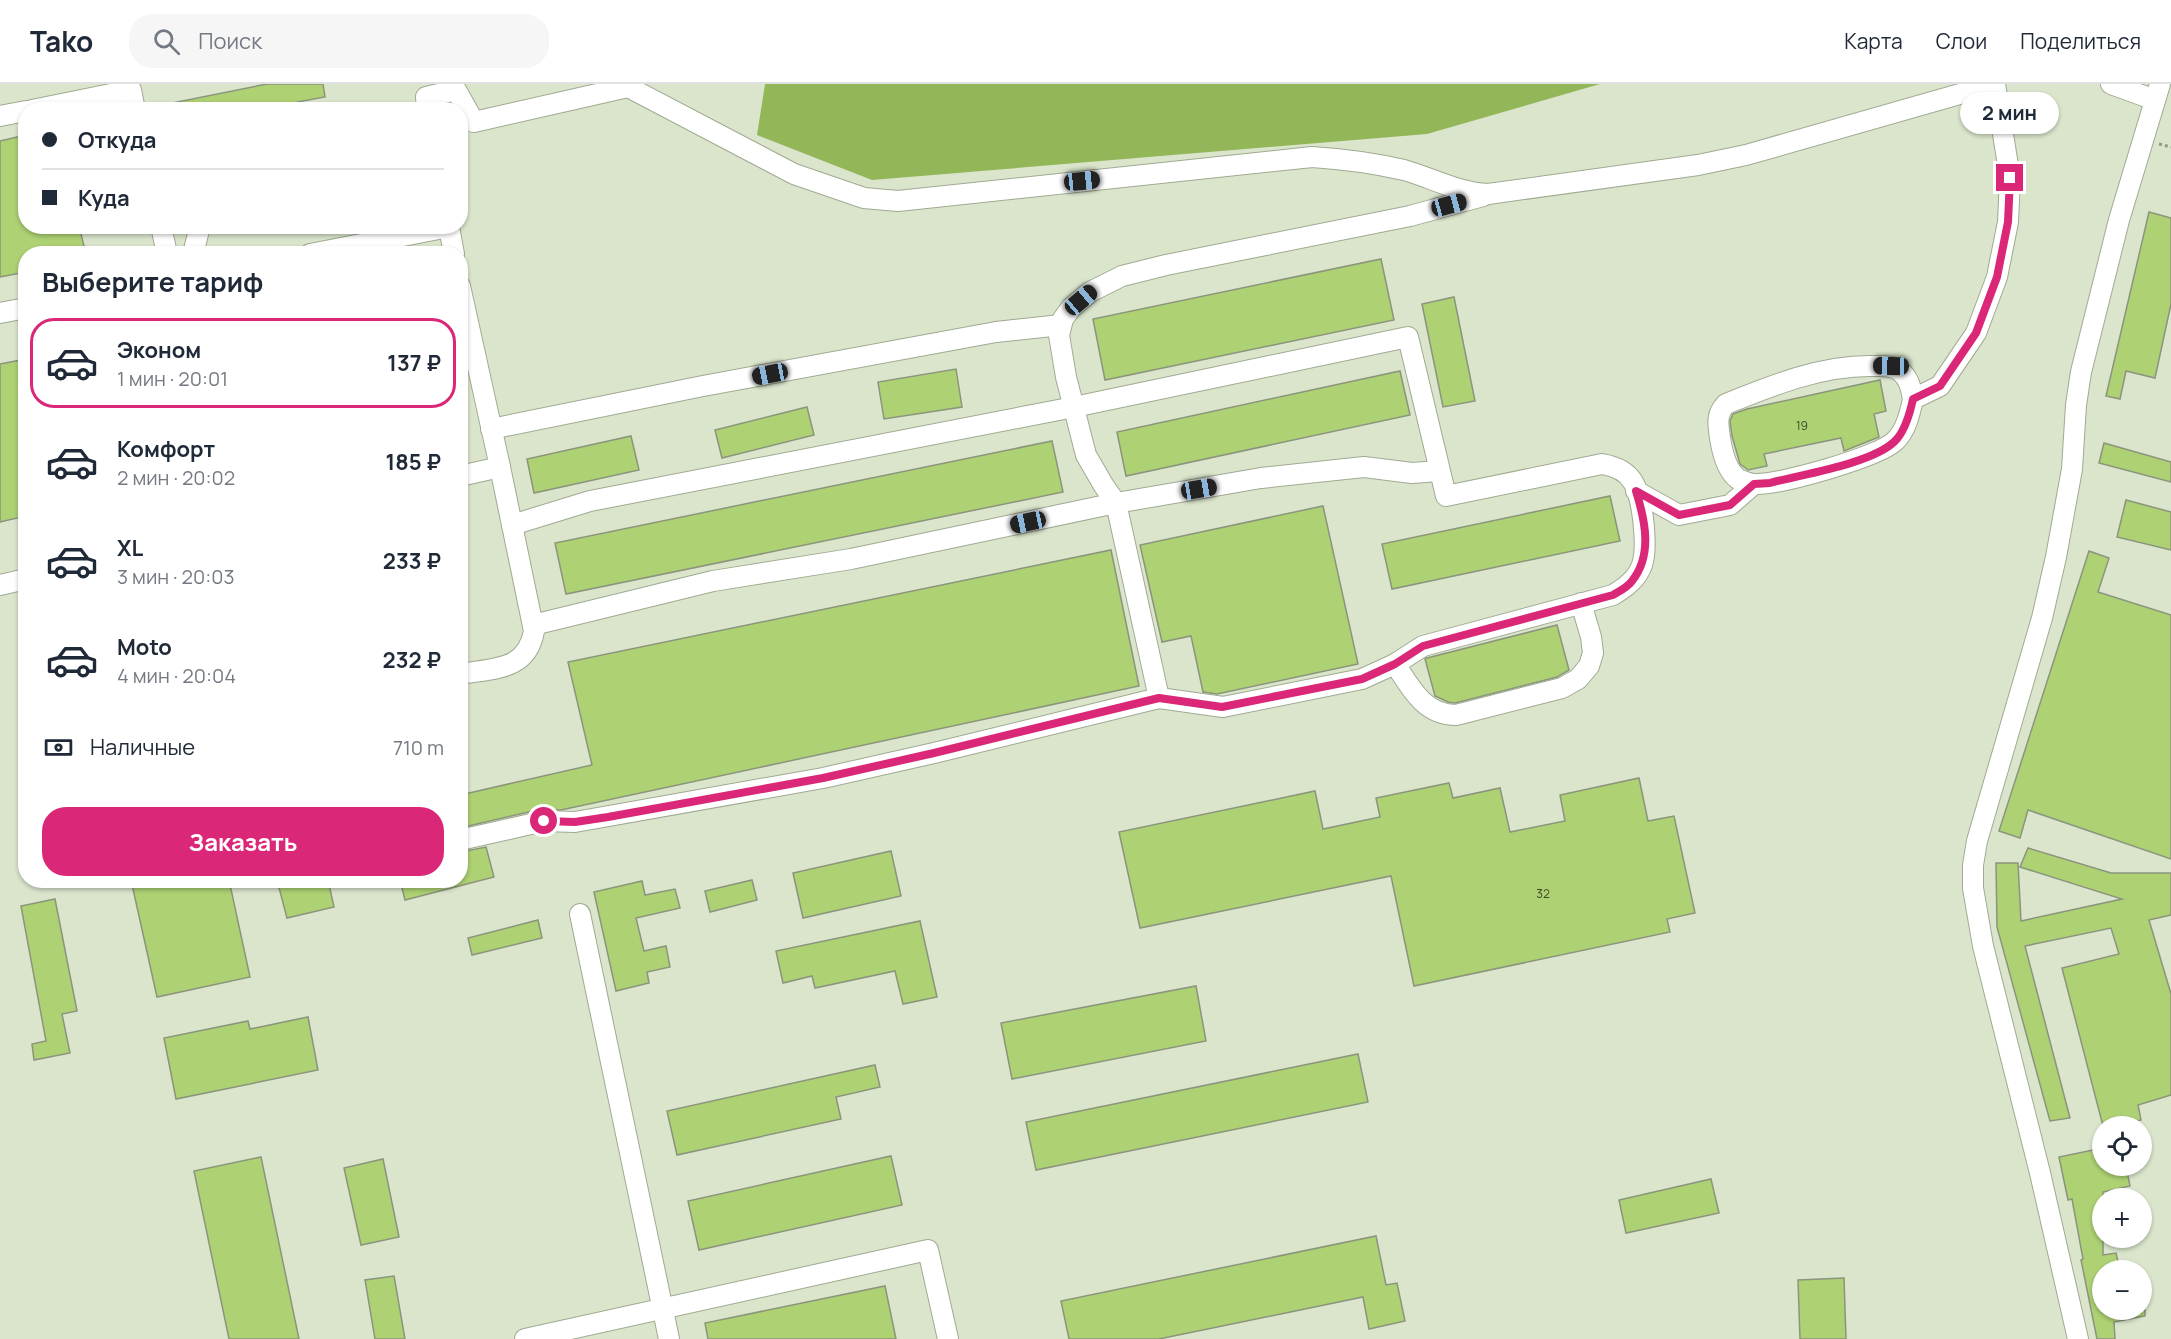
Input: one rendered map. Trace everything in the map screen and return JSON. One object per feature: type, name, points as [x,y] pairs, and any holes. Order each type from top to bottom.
[{"type":"street","points":[[468,111],[474,122],[628,87],[794,174],[864,198],[898,201],[1312,157],[1360,160],[1406,171],[1473,194],[1488,194],[1698,165],[1746,155],[1995,84],[2010,178],[2008,222],[1997,277],[1976,333],[1940,386],[1913,399]]},
{"type":"street","points":[[2078,1339],[2040,1173],[1983,946],[1976,909],[1973,866],[1983,818],[2042,618],[2072,469],[2076,405],[2081,372],[2154,89],[2111,84]]},
{"type":"street","points":[[72,102],[131,90],[133,102]]},
{"type":"street","points":[[426,102],[426,97],[456,90],[463,102]]},
{"type":"street","points":[[0,116],[18,113]]},
{"type":"street","points":[[1159,698],[1116,503],[1086,455],[1066,377],[1059,335],[1061,325],[1071,308],[1090,292],[1122,276],[1410,216],[1488,194]]},
{"type":"street","points":[[351,246],[412,234]]},
{"type":"street","points":[[0,313],[18,310]]},
{"type":"street","points":[[468,323],[534,631],[532,644],[525,656],[512,664],[468,672]]},
{"type":"street","points":[[491,429],[703,386],[996,332],[1061,325]]},
{"type":"street","points":[[468,838],[544,821],[585,820],[823,778],[945,751],[1159,698],[1222,707],[1362,679],[1395,664],[1423,646],[1613,595],[1631,583],[1642,565],[1646,542],[1641,509],[1633,482],[1617,466],[1602,464],[1446,496],[1408,337],[1074,407],[590,501],[512,525]]},
{"type":"street","points":[[1857,366],[1891,366],[1900,371],[1910,382],[1913,399],[1908,420],[1896,441],[1874,455],[1770,483],[1754,484],[1739,479],[1730,470],[1721,448],[1717,421],[1719,411],[1726,404],[1802,376],[1857,366]]},
{"type":"street","points":[[533,625],[713,581],[851,559],[1116,503],[1261,478],[1364,466],[1412,472],[1439,471]]},
{"type":"street","points":[[468,474],[500,467]]},
{"type":"street","points":[[1636,491],[1679,515],[1730,505],[1754,484]]},
{"type":"street","points":[[0,585],[18,581]]},
{"type":"street","points":[[1395,664],[1423,702],[1433,711],[1443,715],[1456,715],[1562,688],[1578,679],[1589,666],[1593,653],[1581,603]]},
{"type":"street","points":[[580,914],[669,1339]]},
{"type":"street","points":[[525,1339],[928,1250],[948,1339]]},
{"type":"green space","points":[[765,84],[1600,84],[1427,134],[872,180],[757,135]]},
{"type":"building","points":[[267,84],[323,84],[325,97],[297,102],[177,102]]},
{"type":"building","points":[[18,137],[18,234],[81,234],[84,246],[18,246],[18,274],[0,277],[0,141]]},
{"type":"building","points":[[2149,212],[2171,218],[2171,304],[2155,378],[2126,371],[2120,399],[2106,396]]},
{"type":"building","points":[[1381,259],[1394,320],[1105,380],[1093,319]]},
{"type":"building","points":[[1454,297],[1475,401],[1443,407],[1422,304]]},
{"type":"building","points":[[18,361],[18,518],[0,522],[0,364]]},
{"type":"building","points":[[956,369],[962,407],[884,419],[878,382]]},
{"type":"building","points":[[1400,371],[1410,415],[1126,476],[1117,432]]},
{"type":"building","points":[[1880,380],[1886,411],[1874,414],[1879,437],[1844,451],[1841,438],[1764,454],[1767,466],[1748,470],[1740,464],[1732,436],[1730,421],[1733,414]]},
{"type":"building","points":[[807,407],[814,435],[722,458],[715,430]]},
{"type":"building","points":[[631,436],[639,470],[534,493],[527,459]]},
{"type":"building","points":[[1052,441],[1063,492],[566,594],[555,543]]},
{"type":"building","points":[[2104,443],[2171,462],[2171,482],[2099,463]]},
{"type":"building","points":[[1610,496],[1620,541],[1392,589],[1382,544]]},
{"type":"building","points":[[2126,500],[2171,512],[2171,550],[2117,537]]},
{"type":"building","points":[[1323,506],[1358,664],[1217,694],[1203,692],[1191,636],[1162,642],[1140,545]]},
{"type":"building","points":[[1111,550],[1139,686],[561,810],[541,809],[468,826],[468,793],[592,765],[568,662]]},
{"type":"building","points":[[2089,551],[2109,558],[2098,592],[2171,615],[2171,859],[2028,810],[2020,838],[1999,831]]},
{"type":"building","points":[[1557,625],[1569,670],[1557,677],[1455,703],[1435,696],[1425,659]]},
{"type":"building","points":[[1639,778],[1648,821],[1674,816],[1695,913],[1667,919],[1670,932],[1414,986],[1391,876],[1140,928],[1119,832],[1315,791],[1323,829],[1380,817],[1376,798],[1449,783],[1453,798],[1500,788],[1510,832],[1565,821],[1560,795]]},
{"type":"building","points":[[486,847],[494,877],[468,884],[468,850]]},
{"type":"building","points":[[2028,848],[2111,873],[2171,873],[2171,915],[2149,920],[2171,994],[2171,1095],[2138,1105],[2140,1116],[2100,1116],[2062,968],[2119,954],[2111,928],[2025,946],[2070,1118],[2050,1121],[1997,927],[1996,863],[2018,863],[2021,921],[2122,899],[2020,867]]},
{"type":"building","points":[[891,851],[901,896],[803,918],[793,873]]},
{"type":"building","points":[[752,880],[757,900],[710,912],[705,891]]},
{"type":"building","points":[[642,881],[645,895],[675,889],[680,908],[636,918],[644,951],[666,946],[670,967],[647,972],[649,983],[616,991],[594,892]]},
{"type":"building","points":[[133,888],[231,888],[250,977],[157,997]]},
{"type":"building","points":[[279,888],[330,888],[334,907],[287,918]]},
{"type":"building","points":[[402,888],[451,888],[405,900]]},
{"type":"building","points":[[55,899],[77,1011],[62,1014],[70,1053],[34,1060],[32,1044],[46,1041],[21,906]]},
{"type":"building","points":[[538,920],[542,938],[472,955],[468,938]]},
{"type":"building","points":[[920,921],[937,997],[903,1004],[895,971],[815,988],[812,976],[783,983],[776,951]]},
{"type":"building","points":[[1196,986],[1206,1041],[1012,1079],[1001,1023]]},
{"type":"building","points":[[308,1017],[318,1070],[176,1099],[164,1038],[248,1021],[250,1029]]},
{"type":"building","points":[[1358,1054],[1368,1102],[1036,1170],[1026,1122]]},
{"type":"building","points":[[875,1065],[880,1087],[836,1097],[841,1119],[677,1155],[667,1111]]},
{"type":"building","points":[[2092,1150],[2092,1176],[2128,1176],[2130,1186],[2092,1188],[2092,1248],[2103,1248],[2103,1255],[2116,1253],[2118,1260],[2092,1260],[2092,1314],[2072,1199],[2068,1200],[2059,1157]]},
{"type":"building","points":[[891,1156],[902,1205],[699,1250],[688,1201]]},
{"type":"building","points":[[261,1157],[299,1339],[229,1339],[194,1171]]},
{"type":"building","points":[[383,1159],[399,1237],[361,1245],[344,1168]]},
{"type":"building","points":[[1711,1179],[1719,1213],[1626,1233],[1619,1200]]},
{"type":"building","points":[[1376,1236],[1386,1285],[1397,1283],[1405,1321],[1369,1329],[1363,1297],[1159,1339],[1069,1339],[1061,1301]]},
{"type":"building","points":[[394,1276],[405,1339],[375,1339],[365,1280]]},
{"type":"building","points":[[1844,1278],[1846,1339],[1800,1339],[1798,1280]]},
{"type":"building","points":[[885,1286],[896,1339],[708,1339],[705,1323]]},
{"type":"building","points":[[2093,1320],[2124,1320],[2114,1322],[2115,1339],[2097,1339]]},
{"type":"route","points":[[544,821],[575,822],[608,817],[823,778],[1159,698],[1222,707],[1311,690],[1362,679],[1395,664],[1423,646],[1613,595],[1631,583],[1642,565],[1646,542],[1636,491],[1679,515],[1730,505],[1754,484],[1770,483],[1874,455],[1896,441],[1908,420],[1913,399],[1940,386],[1976,333],[1997,277],[2008,222],[2010,178]]}]
